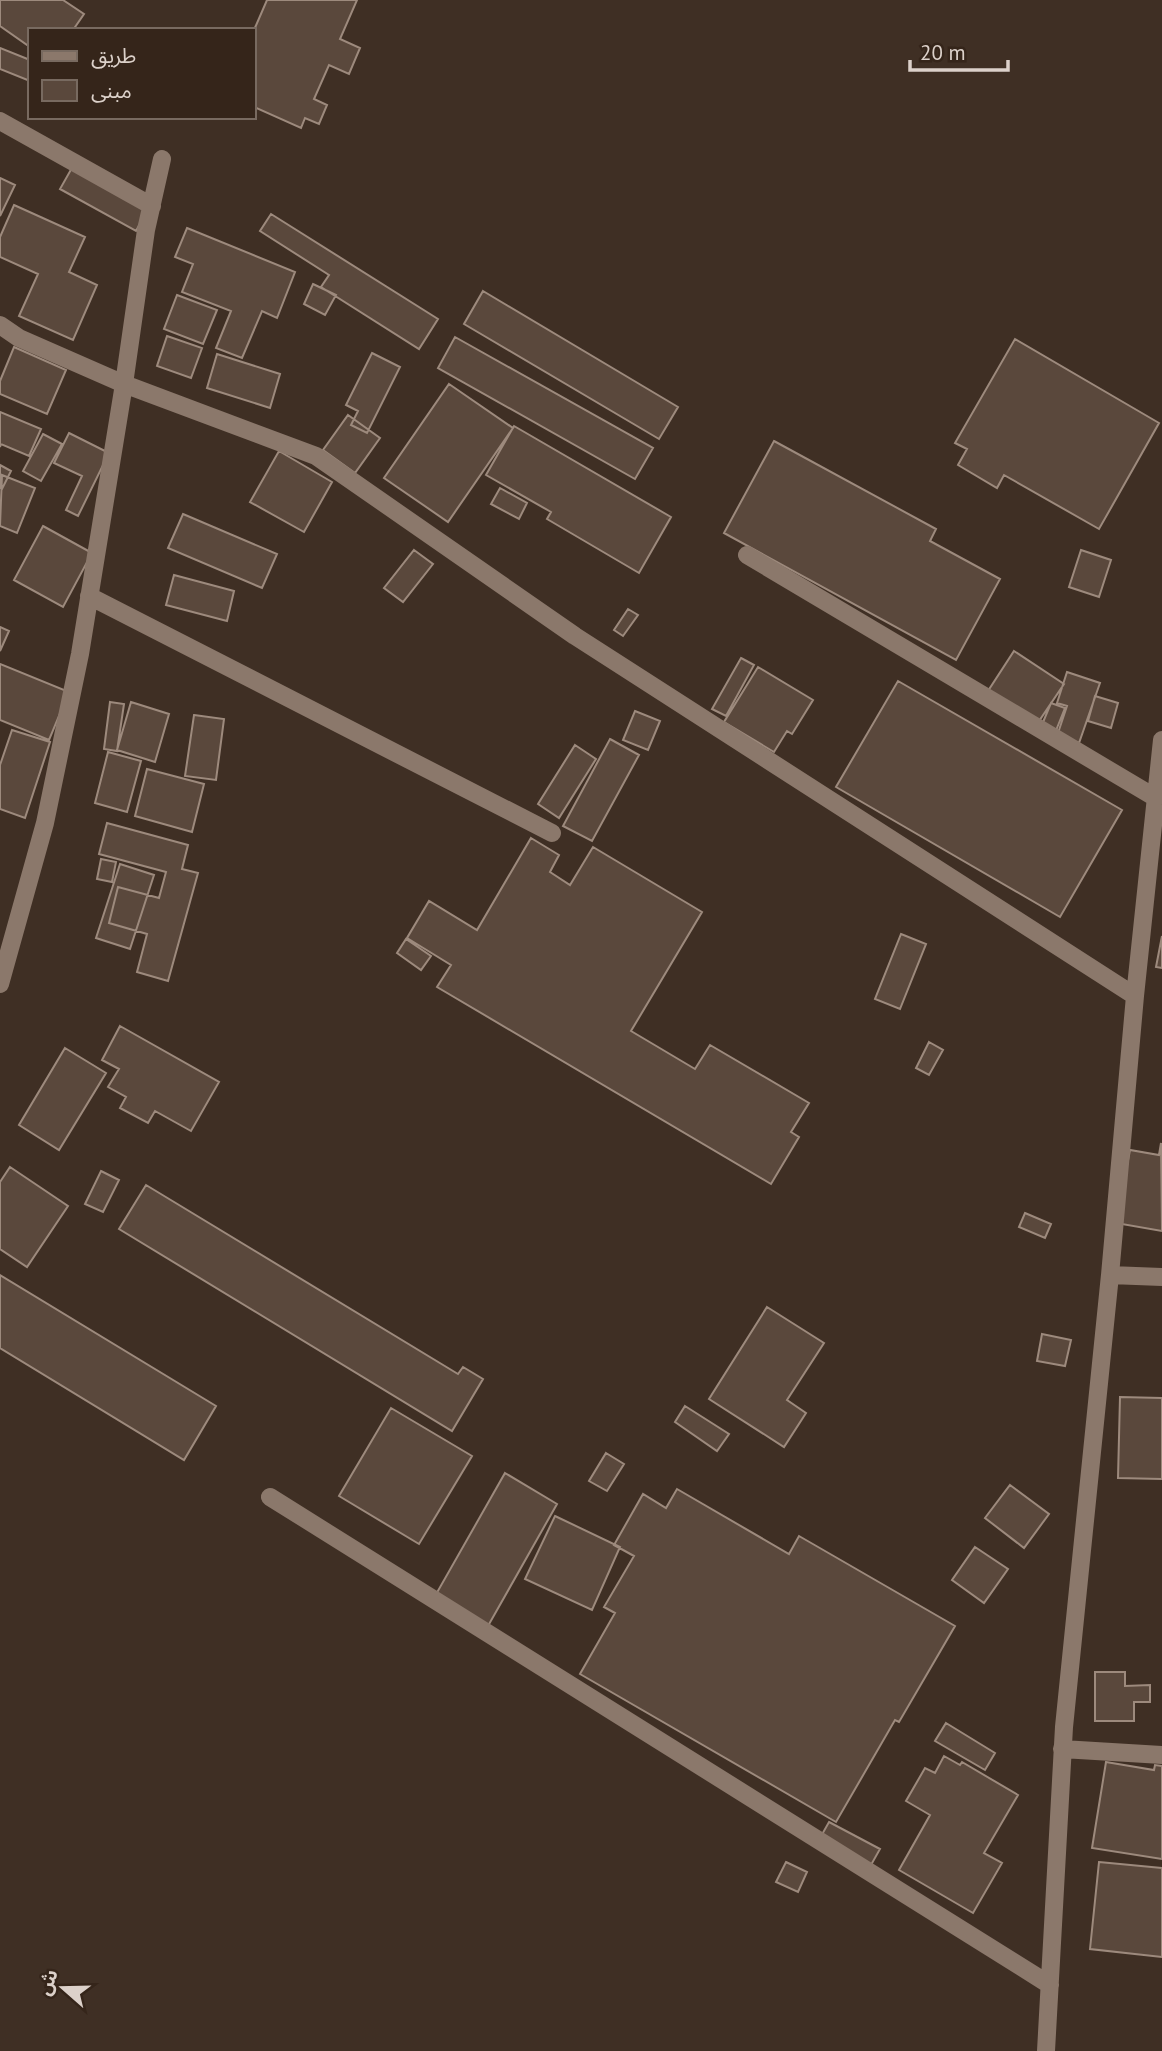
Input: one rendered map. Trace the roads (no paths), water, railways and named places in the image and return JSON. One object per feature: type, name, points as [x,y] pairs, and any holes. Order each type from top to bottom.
[{"type":"street","points":[[0,121],[152,206]]},
{"type":"street","points":[[0,984],[44,823],[80,654],[152,206],[162,159]]},
{"type":"street","points":[[0,325],[19,338],[124,384],[316,456],[575,636],[1135,996]]},
{"type":"street","points":[[747,555],[1156,798]]},
{"type":"street","points":[[89,596],[552,833]]},
{"type":"street","points":[[1046,2051],[1062,1749],[1162,740]]},
{"type":"street","points":[[1110,1275],[1162,1278]]},
{"type":"street","points":[[270,1497],[1050,1985]]},
{"type":"street","points":[[1062,1749],[1162,1755]]}]
